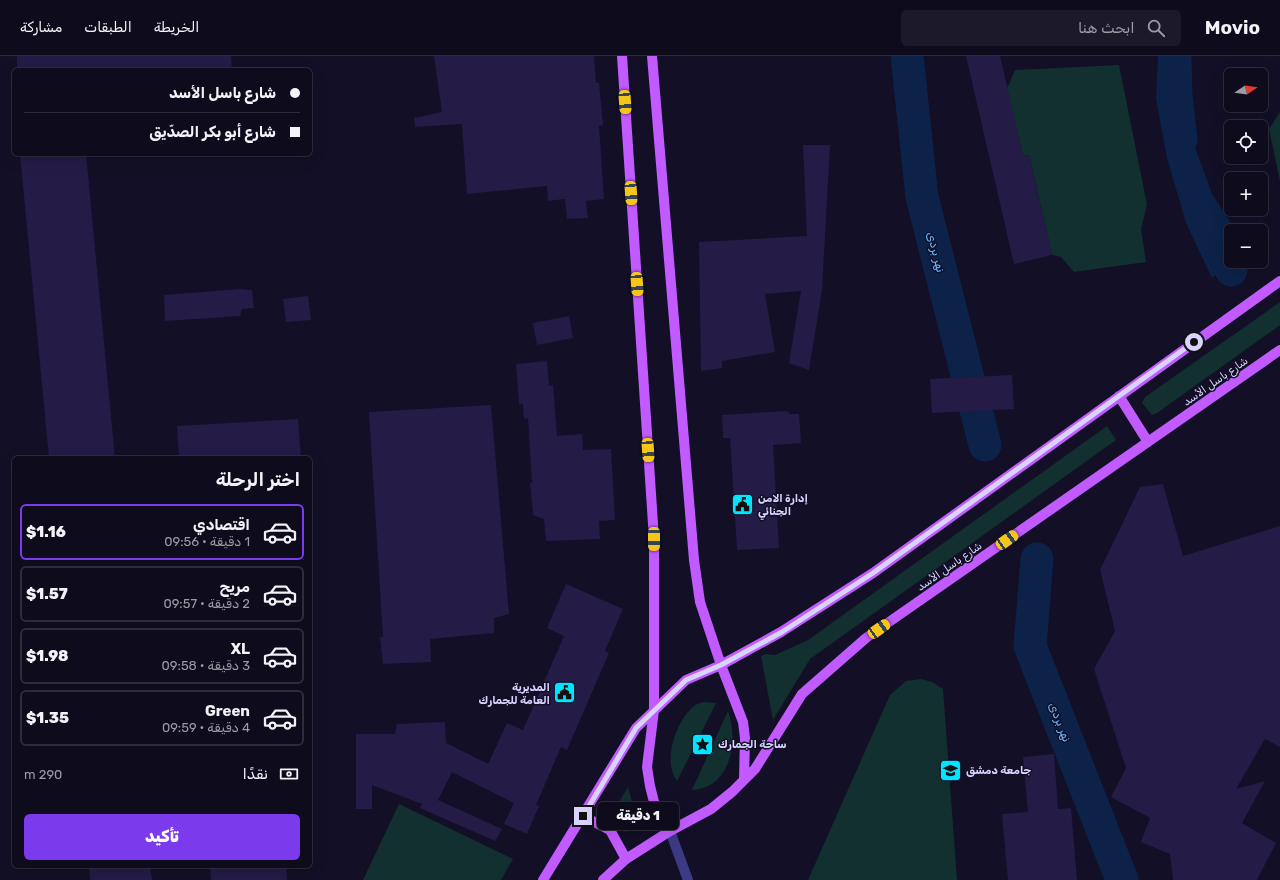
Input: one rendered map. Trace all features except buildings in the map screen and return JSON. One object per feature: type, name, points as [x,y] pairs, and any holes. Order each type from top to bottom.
[{"type":"main road","points":[[622,56],[654,539],[654,710],[648,767],[650,786],[654,802],[670,831]]},
{"type":"main road","points":[[652,56],[694,560],[700,602],[721,665],[743,722],[745,738],[744,780]]},
{"type":"main road","points":[[543,880],[636,728],[686,680],[721,665],[782,632],[873,573],[1280,281]]},
{"type":"main road","name":"شارع باسل الأسد","points":[[603,880],[626,859],[670,831],[711,809],[755,770],[802,694],[866,638],[1280,350]]},
{"type":"main road","points":[[1118,396],[1148,442]]},
{"type":"main road","points":[[583,816],[610,830],[626,859]]},
{"type":"street","points":[[670,831],[688,880]]},
{"type":"green space","points":[[1119,65],[1147,205],[1141,229],[1146,262],[1074,272],[1061,257],[1052,255],[1029,155],[1023,156],[1007,89],[1015,70]]},
{"type":"green space","points":[[1280,112],[1280,181],[1269,129]]},
{"type":"green space","points":[[1280,302],[1280,325],[1157,413],[1152,415],[1142,403],[1145,397]]},
{"type":"green space","points":[[1107,426],[1116,440],[810,659],[773,720],[761,656],[765,654],[775,655],[808,640]]},
{"type":"green space","points":[[921,679],[932,682],[943,689],[957,880],[808,880],[890,695],[906,681]]},
{"type":"green space","points":[[704,702],[716,703],[677,781],[673,773],[671,763],[673,742],[681,722],[687,713],[695,705]]},
{"type":"green space","points":[[728,711],[732,736],[732,749],[729,761],[716,781],[705,787],[692,790]]},
{"type":"green space","points":[[628,787],[638,824],[625,832],[610,817]]},
{"type":"green space","points":[[399,804],[513,859],[501,880],[363,880]]},
{"type":"water","points":[[1158,56],[1175,56],[1176,95],[1212,194],[1224,212],[1224,216],[1226,216],[1231,224],[1224,224],[1224,268],[1212,278],[1186,223],[1167,158],[1156,99]]},
{"type":"waterway","name":"نهر بردى","points":[[907,56],[922,197],[985,445]]},
{"type":"waterway","name":"نهر بردى","points":[[1175,56],[1176,95],[1181,140]]},
{"type":"waterway","name":"نهر بردى","points":[[1211,224],[1231,270]]},
{"type":"waterway","name":"نهر بردى","points":[[1037,559],[1030,646],[1122,880]]},
{"type":"place","name":"إدارة الامن الجنائي","points":[[743,504]]},
{"type":"place","name":"المديرية العامة للجمارك","points":[[565,693]]},
{"type":"place","name":"ساحة الجمارك","points":[[703,744]]},
{"type":"place","name":"جامعة دمشق","points":[[950,770]]},
{"type":"route","points":[[583,816],[636,728],[686,680],[721,665],[782,632],[873,573],[1194,342]]}]
